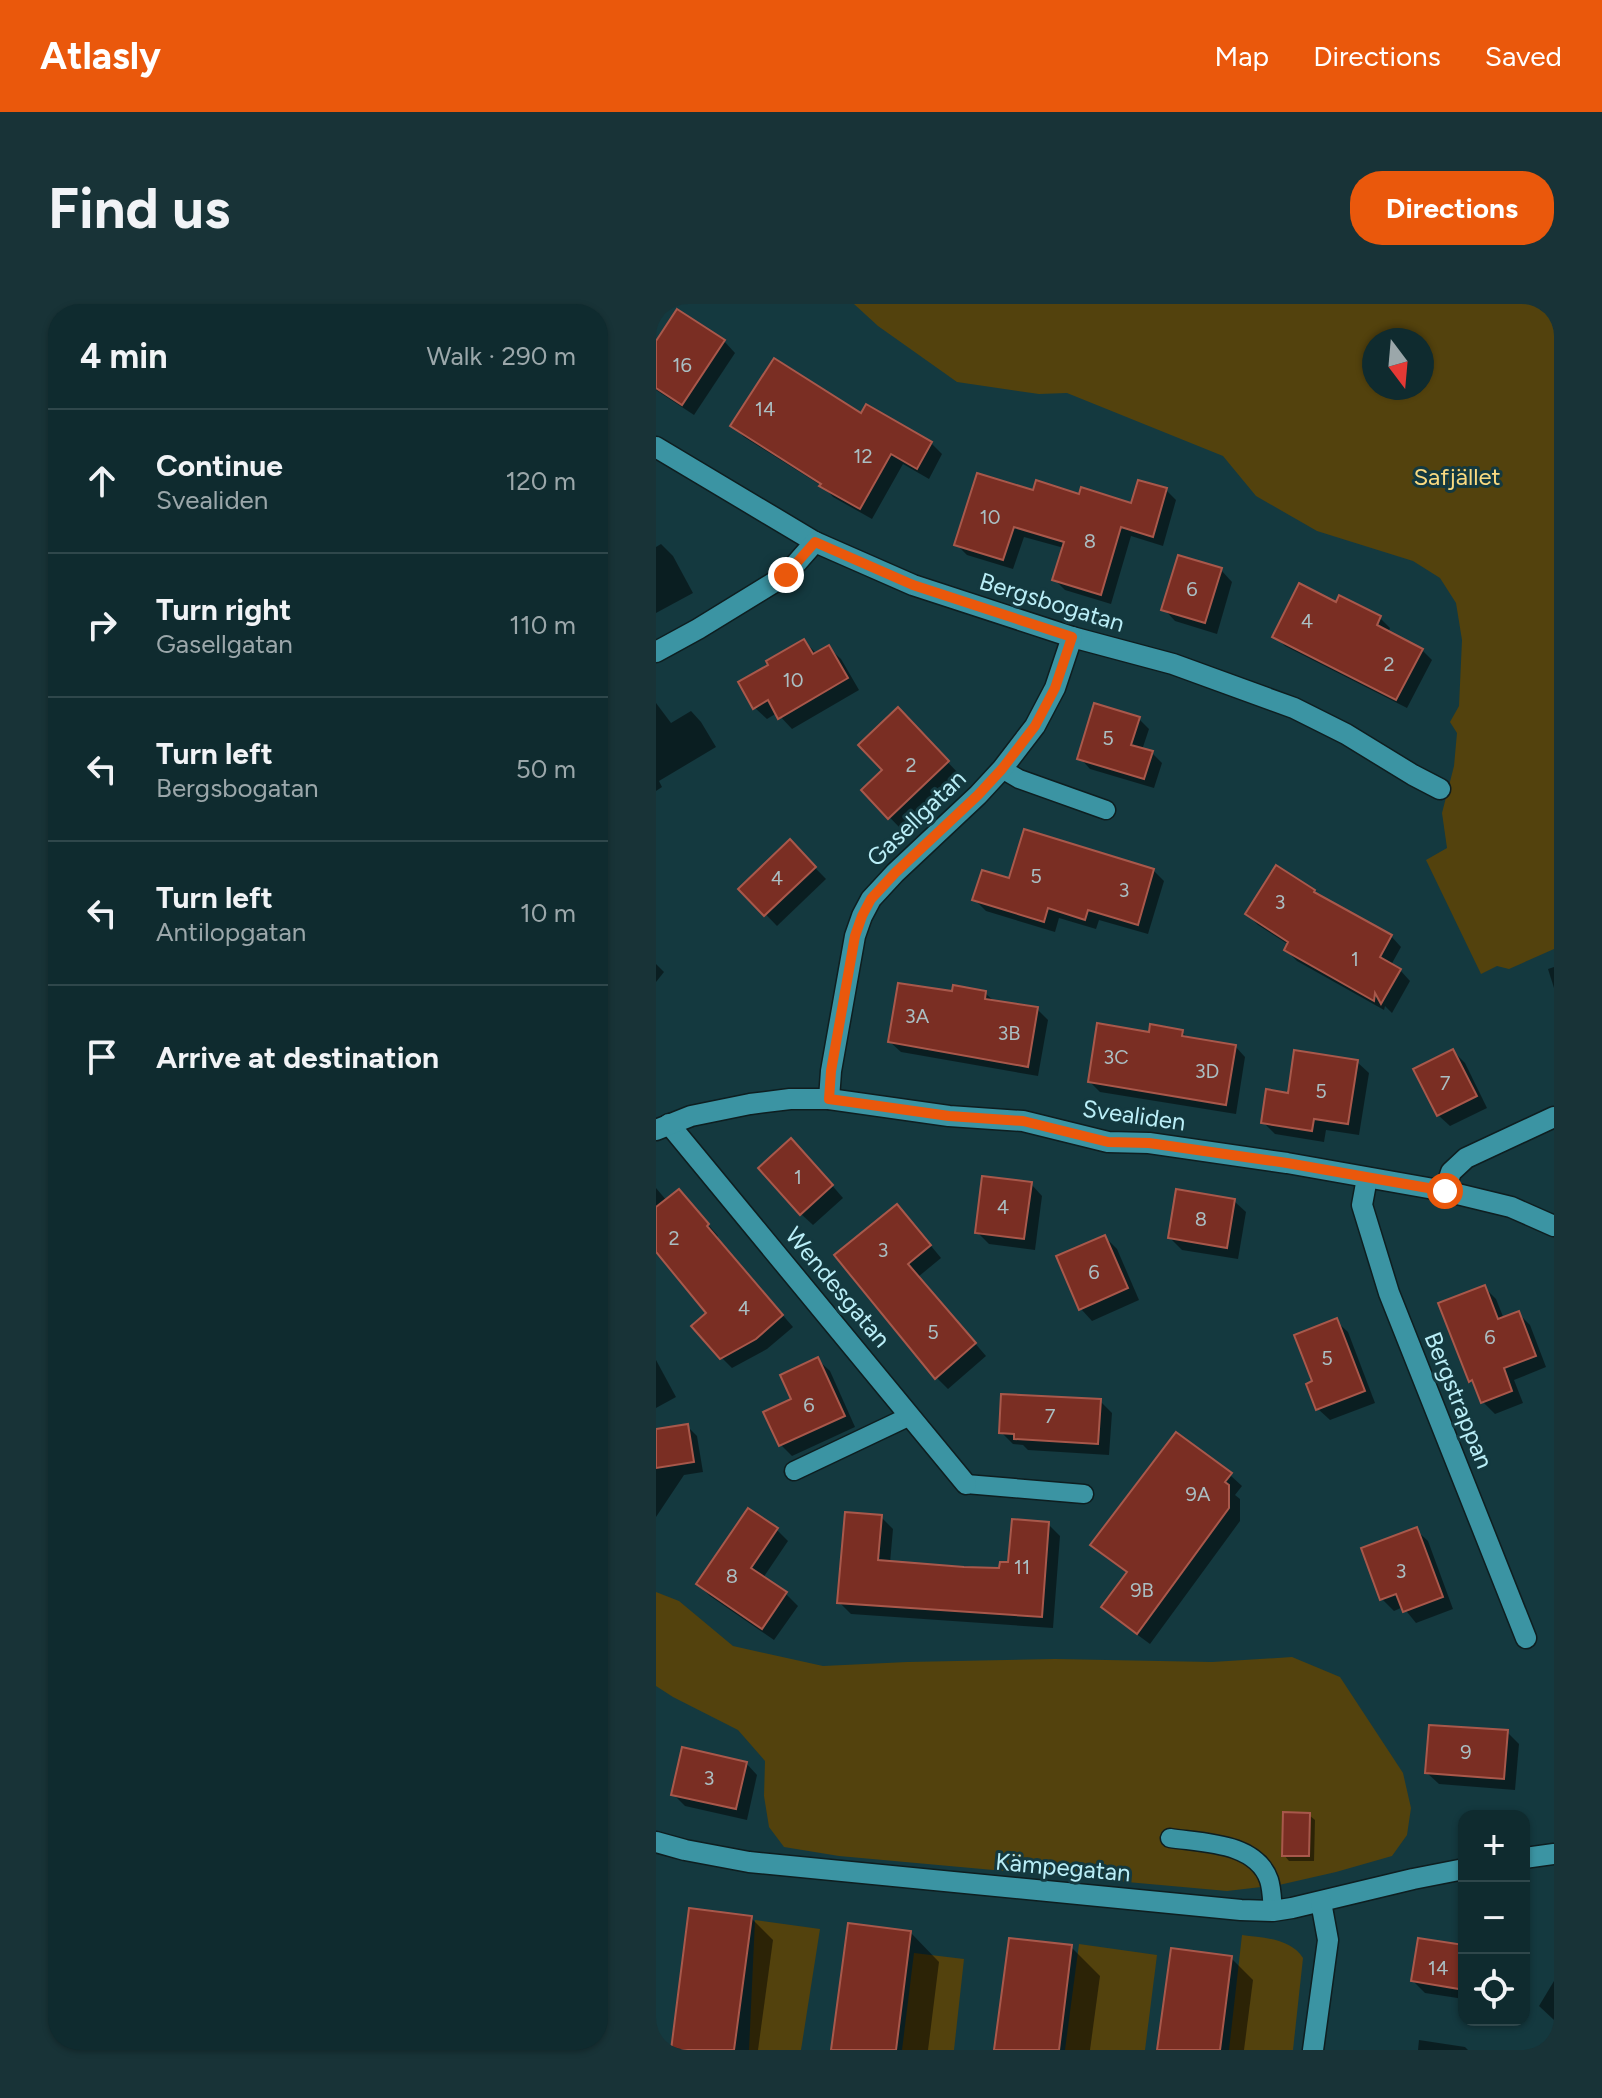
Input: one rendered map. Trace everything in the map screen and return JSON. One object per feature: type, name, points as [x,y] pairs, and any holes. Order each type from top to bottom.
[{"type":"street","name":"Bergsbogatan","points":[[656,447],[815,542],[913,585],[1072,637],[1173,664],[1294,708],[1346,734],[1440,789]]},
{"type":"street","points":[[656,652],[786,575],[815,542]]},
{"type":"street","name":"Gasellgatan","points":[[829,1099],[831,1071],[855,936],[862,916],[871,899],[978,795],[1035,726],[1055,688],[1072,637]]},
{"type":"street","name":"Svealiden","points":[[663,1127],[691,1116],[750,1104],[790,1099],[829,1099],[949,1116],[1023,1121],[1108,1142],[1149,1143],[1287,1163],[1445,1191],[1511,1207],[1554,1226]]},
{"type":"street","points":[[1445,1191],[1451,1172],[1466,1158],[1554,1117]]},
{"type":"street","name":"Wendesgatan","points":[[663,1127],[966,1484]]},
{"type":"street","name":"Bergstrappan","points":[[1367,1178],[1362,1205],[1389,1293],[1526,1638]]},
{"type":"street","name":"Kämpegatan","points":[[656,1842],[749,1862],[1241,1910],[1273,1911],[1458,1870]]},
{"type":"street","points":[[1530,1857],[1554,1854]]},
{"type":"street","points":[[1313,2050],[1328,1940],[1321,1902]]},
{"type":"lane","points":[[1002,769],[1019,779],[1106,810]]},
{"type":"lane","points":[[794,1471],[910,1416]]},
{"type":"lane","points":[[966,1484],[1084,1494]]},
{"type":"lane","points":[[1170,1838],[1237,1848],[1257,1862],[1268,1878],[1273,1911]]},
{"type":"green space","name":"Safjället","points":[[854,304],[1554,304],[1554,949],[1509,969],[1497,966],[1481,974],[1426,860],[1447,848],[1442,813],[1454,766],[1457,733],[1450,722],[1459,706],[1462,640],[1456,603],[1440,578],[1413,561],[1317,531],[1256,496],[1223,456],[1067,393],[1039,394],[957,382],[878,326]]},
{"type":"green space","points":[[656,1592],[679,1601],[733,1646],[823,1666],[1055,1659],[1212,1662],[1292,1657],[1340,1677],[1403,1773],[1411,1808],[1407,1835],[1392,1856],[1279,1885],[1227,1891],[839,1856],[784,1847],[769,1827],[764,1796],[765,1761],[738,1730],[656,1686]]},
{"type":"green space","points":[[755,1920],[820,1929],[801,2050],[749,2050]]},
{"type":"green space","points":[[1242,1935],[1284,1943],[1303,1958],[1293,2050],[1229,2050]]},
{"type":"green space","points":[[1079,1944],[1157,1955],[1145,2050],[1065,2050]]},
{"type":"green space","points":[[914,1953],[964,1959],[954,2050],[902,2050]]},
{"type":"building","points":[[677,309],[725,340],[682,405],[656,388],[656,341]]},
{"type":"building","points":[[774,358],[861,413],[866,404],[932,442],[917,469],[891,454],[860,509],[819,486],[821,484],[730,426]]},
{"type":"building","points":[[977,473],[1033,490],[1036,480],[1079,494],[1081,487],[1131,503],[1138,480],[1167,488],[1153,537],[1121,527],[1101,595],[1052,580],[1064,542],[1014,527],[1003,560],[954,545]]},
{"type":"building","points":[[1178,555],[1222,568],[1205,623],[1161,610]]},
{"type":"building","points":[[1299,583],[1336,602],[1339,595],[1381,616],[1377,625],[1423,649],[1396,700],[1272,637]]},
{"type":"building","points":[[804,639],[813,654],[829,645],[848,678],[778,719],[768,700],[753,709],[738,682]]},
{"type":"building","points":[[1094,703],[1140,717],[1131,745],[1153,751],[1144,779],[1077,759]]},
{"type":"building","points":[[898,707],[949,761],[888,819],[861,790],[882,770],[858,745]]},
{"type":"building","points":[[1024,829],[1154,869],[1138,925],[1088,910],[1085,920],[1048,908],[1044,922],[972,900],[982,870],[1009,878]]},
{"type":"building","points":[[790,839],[816,867],[764,916],[738,889]]},
{"type":"building","points":[[1276,865],[1314,892],[1392,935],[1380,957],[1401,969],[1381,1004],[1375,993],[1374,1001],[1284,950],[1288,942],[1245,914]]},
{"type":"building","points":[[898,983],[952,991],[953,985],[986,991],[985,999],[1038,1007],[1028,1067],[888,1042]]},
{"type":"building","points":[[1097,1023],[1149,1032],[1150,1024],[1183,1030],[1182,1036],[1236,1045],[1226,1105],[1088,1082]]},
{"type":"building","points":[[1453,1049],[1477,1096],[1437,1116],[1413,1069]]},
{"type":"building","points":[[1294,1050],[1358,1060],[1348,1124],[1314,1119],[1312,1131],[1261,1123],[1266,1089],[1288,1093]]},
{"type":"building","points":[[791,1138],[833,1185],[800,1215],[758,1168]]},
{"type":"building","points":[[982,1176],[1032,1182],[1024,1239],[975,1233]]},
{"type":"building","points":[[679,1189],[783,1315],[756,1339],[720,1359],[691,1326],[706,1313],[656,1252],[656,1207]]},
{"type":"building","points":[[1176,1189],[1235,1199],[1227,1248],[1168,1238]]},
{"type":"building","points":[[897,1204],[931,1245],[908,1264],[976,1343],[935,1379],[834,1255]]},
{"type":"building","points":[[1105,1235],[1128,1288],[1079,1310],[1056,1256]]},
{"type":"building","points":[[1485,1285],[1498,1319],[1519,1311],[1536,1356],[1504,1368],[1512,1391],[1481,1403],[1472,1380],[1469,1382],[1438,1303]]},
{"type":"building","points":[[1337,1318],[1365,1391],[1316,1410],[1306,1384],[1312,1381],[1294,1335]]},
{"type":"building","points":[[818,1357],[845,1416],[779,1446],[763,1412],[791,1399],[780,1375]]},
{"type":"building","points":[[1001,1394],[1101,1399],[1098,1444],[1014,1439],[1014,1434],[999,1433]]},
{"type":"building","points":[[688,1424],[694,1462],[656,1468],[656,1429]]},
{"type":"building","points":[[1176,1432],[1232,1473],[1225,1482],[1229,1485],[1229,1508],[1137,1634],[1101,1607],[1127,1572],[1090,1545]]},
{"type":"building","points":[[748,1508],[778,1528],[751,1568],[787,1592],[762,1629],[696,1584]]},
{"type":"building","points":[[845,1512],[882,1515],[878,1560],[964,1567],[999,1568],[1000,1562],[1008,1562],[1012,1519],[1049,1522],[1042,1617],[837,1603]]},
{"type":"building","points":[[1417,1527],[1443,1597],[1403,1612],[1396,1594],[1380,1600],[1361,1548]]},
{"type":"building","points":[[1429,1725],[1508,1730],[1504,1779],[1425,1773]]},
{"type":"building","points":[[682,1747],[747,1762],[736,1809],[671,1795]]},
{"type":"building","points":[[1283,1812],[1310,1813],[1309,1856],[1282,1856]]},
{"type":"building","points":[[689,1908],[752,1916],[734,2050],[671,2050]]},
{"type":"building","points":[[848,1923],[911,1931],[896,2050],[831,2050]]},
{"type":"building","points":[[1009,1938],[1072,1945],[1059,2050],[994,2050]]},
{"type":"building","points":[[1418,1938],[1458,1944],[1458,1989],[1411,1981]]},
{"type":"building","points":[[1171,1948],[1232,1956],[1220,2050],[1157,2050]]},
{"type":"route","points":[[786,575],[815,542],[913,585],[1072,637],[1055,688],[1035,726],[1014,754],[978,795],[895,873],[871,899],[862,916],[855,936],[831,1071],[829,1099],[949,1116],[1023,1121],[1108,1142],[1149,1143],[1287,1163],[1445,1191]]}]
